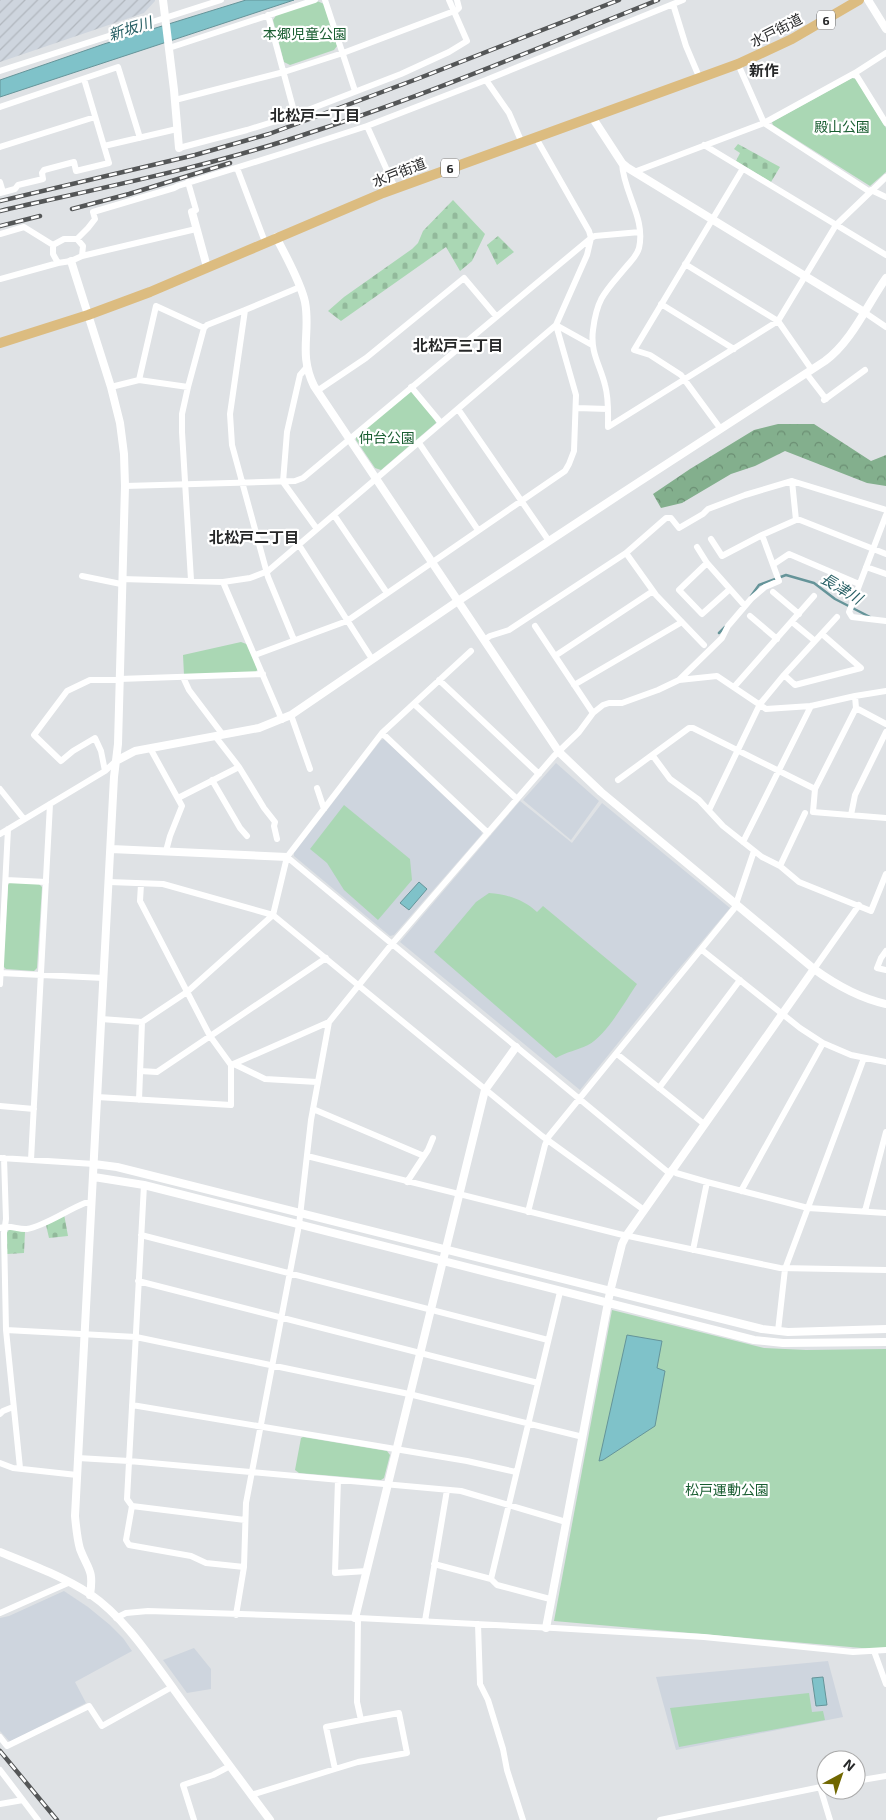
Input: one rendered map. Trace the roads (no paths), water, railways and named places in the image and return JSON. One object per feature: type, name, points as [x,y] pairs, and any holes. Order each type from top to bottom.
[{"type":"highway","name":"水戸街道","points":[[0,343],[88,315],[150,292],[395,188],[738,64],[792,39],[859,0]]},
{"type":"street","points":[[163,0],[179,148],[295,115],[435,59],[467,41],[449,0]]},
{"type":"street","points":[[0,71],[221,0]]},
{"type":"street","points":[[169,48],[315,0]]},
{"type":"street","points":[[325,0],[355,91]]},
{"type":"street","points":[[175,100],[284,72],[343,53],[453,11],[459,8],[457,0]]},
{"type":"street","points":[[53,245],[64,239],[76,239],[92,223],[94,219],[93,212],[367,126],[683,0]]},
{"type":"street","points":[[868,0],[886,29]]},
{"type":"street","points":[[673,4],[686,46],[700,79]]},
{"type":"street","points":[[268,15],[295,115]]},
{"type":"street","points":[[634,172],[764,123],[856,74],[886,53]]},
{"type":"street","points":[[738,64],[764,123],[871,191],[886,197]]},
{"type":"street","points":[[0,107],[118,67],[140,138]]},
{"type":"street","points":[[856,74],[886,123]]},
{"type":"street","points":[[0,182],[2,192],[15,189],[18,185],[43,179],[42,173],[44,170],[74,162],[76,171],[109,163],[84,79]]},
{"type":"street","points":[[486,80],[509,113],[522,143]]},
{"type":"street","points":[[0,148],[95,117]]},
{"type":"street","points":[[592,117],[622,163],[634,172],[886,327]]},
{"type":"street","points":[[367,126],[395,188]]},
{"type":"street","points":[[104,146],[177,129]]},
{"type":"street","points":[[82,576],[121,582],[191,580],[223,582],[250,578],[268,571],[556,325],[587,255],[591,238],[536,138]]},
{"type":"street","points":[[704,146],[886,255]]},
{"type":"street","points":[[622,163],[622,174],[640,232],[637,254],[604,293],[597,305],[592,345],[594,357],[605,385],[608,427],[778,321],[836,224],[886,177]]},
{"type":"street","points":[[237,168],[265,242]]},
{"type":"street","points":[[720,428],[686,379],[650,355],[634,350],[742,170]]},
{"type":"street","points":[[188,182],[196,210],[192,212],[196,229],[208,266]]},
{"type":"street","points":[[0,234],[24,227],[53,245]]},
{"type":"street","points":[[0,279],[70,261],[82,256],[196,229]]},
{"type":"street","points":[[125,486],[284,482],[303,478],[591,238],[640,232]]},
{"type":"street","points":[[276,237],[300,287],[304,300],[306,312],[306,368],[316,391],[559,752],[601,792],[814,969],[848,990],[886,1004]]},
{"type":"street","points":[[76,239],[82,246],[82,256]]},
{"type":"street","points":[[53,245],[53,254],[58,263]]},
{"type":"street","points":[[70,261],[111,387],[122,441],[125,486],[116,761],[75,1516],[80,1548],[91,1571],[93,1580],[90,1595]]},
{"type":"street","points":[[685,264],[778,321],[826,401],[865,370]]},
{"type":"street","points":[[316,391],[366,358],[464,278],[496,316]]},
{"type":"street","points":[[0,834],[105,771],[116,761],[136,751],[260,728],[291,715],[549,541],[836,352],[886,278]]},
{"type":"street","points":[[191,580],[182,414],[204,328],[207,325],[300,287]]},
{"type":"street","points":[[139,380],[156,306],[150,292]]},
{"type":"street","points":[[662,304],[734,348]]},
{"type":"street","points":[[156,306],[204,328]]},
{"type":"street","points":[[245,310],[230,414],[232,445],[268,571],[268,577],[294,640]]},
{"type":"street","points":[[556,325],[592,345]]},
{"type":"street","points":[[256,655],[347,621],[565,471],[570,464],[574,451],[576,395],[556,325]]},
{"type":"street","points":[[306,368],[300,375],[287,432],[284,482],[317,530]]},
{"type":"street","points":[[111,387],[139,380],[188,387]]},
{"type":"street","points":[[411,387],[441,423]]},
{"type":"street","points":[[576,408],[608,409]]},
{"type":"street","points":[[458,409],[549,541]]},
{"type":"street","points":[[419,443],[478,530]]},
{"type":"street","points":[[484,640],[509,630],[626,553],[666,518],[671,518],[679,528],[703,514],[708,508],[792,481],[886,510]]},
{"type":"street","points":[[792,481],[796,520]]},
{"type":"street","points":[[334,515],[387,593]]},
{"type":"street","points":[[886,515],[849,612],[852,617],[886,621]]},
{"type":"street","points":[[711,539],[722,556],[762,535],[800,520],[886,554]]},
{"type":"street","points":[[232,1064],[328,1022],[392,944],[539,774],[579,732],[593,713],[609,703],[622,703],[679,680],[722,638],[728,626],[745,606],[765,587],[779,581],[762,535]]},
{"type":"street","points":[[299,545],[372,659]]},
{"type":"street","points":[[697,547],[707,563],[745,606]]},
{"type":"street","points":[[626,553],[653,591],[704,645]]},
{"type":"street","points":[[774,564],[789,554],[859,584]]},
{"type":"street","points":[[707,563],[679,590],[702,614],[730,589]]},
{"type":"street","points":[[866,567],[886,574]]},
{"type":"street","points":[[223,582],[256,655],[282,720]]},
{"type":"street","points":[[555,656],[653,591]]},
{"type":"street","points":[[773,592],[799,614]]},
{"type":"street","points":[[734,687],[814,596]]},
{"type":"street","points":[[750,616],[777,639]]},
{"type":"street","points":[[709,810],[760,704],[837,617]]},
{"type":"street","points":[[574,686],[682,622]]},
{"type":"street","points":[[792,622],[815,641]]},
{"type":"street","points":[[535,626],[593,713]]},
{"type":"street","points":[[784,675],[795,685],[861,668],[822,634]]},
{"type":"street","points":[[101,1019],[142,1022],[187,992],[273,915],[287,857],[382,733],[471,651]]},
{"type":"street","points":[[105,771],[101,751],[95,738],[73,751],[61,761],[34,735],[68,691],[90,680],[263,674]]},
{"type":"street","points":[[679,680],[717,676],[766,709],[812,706],[886,691]]},
{"type":"street","points":[[183,678],[189,690],[224,735]]},
{"type":"street","points":[[439,680],[539,774]]},
{"type":"street","points":[[855,696],[856,708],[814,790],[813,812],[886,818]]},
{"type":"street","points":[[414,704],[517,800]]},
{"type":"street","points":[[743,842],[812,706]]},
{"type":"street","points":[[856,708],[886,724]]},
{"type":"street","points":[[291,715],[310,769]]},
{"type":"street","points":[[618,780],[689,728],[693,728],[814,790]]},
{"type":"street","points":[[851,815],[855,795],[886,732]]},
{"type":"street","points":[[382,733],[488,833]]},
{"type":"street","points":[[214,736],[239,767],[264,808],[275,822],[277,839]]},
{"type":"street","points":[[150,748],[182,806],[166,851]]},
{"type":"street","points":[[653,756],[670,779],[699,800],[723,826],[754,851],[780,866],[799,882],[859,905],[871,912],[886,874]]},
{"type":"street","points":[[178,798],[239,767]]},
{"type":"street","points":[[212,780],[240,828],[247,836]]},
{"type":"street","points":[[317,788],[324,809]]},
{"type":"street","points":[[0,789],[24,819]]},
{"type":"street","points":[[31,1160],[50,804]]},
{"type":"street","points":[[780,866],[805,813]]},
{"type":"street","points":[[0,984],[8,829]]},
{"type":"street","points":[[111,849],[287,857],[579,1099],[670,1171],[741,1192],[808,1208],[886,1213]]},
{"type":"street","points":[[528,1212],[549,1136],[702,950],[736,904],[754,851]]},
{"type":"street","points":[[6,880],[46,882]]},
{"type":"street","points":[[109,882],[163,884],[273,915],[547,1140],[644,1210]]},
{"type":"street","points":[[140,884],[140,901],[210,1036],[232,1064],[264,1080],[317,1082]]},
{"type":"street","points":[[546,1628],[610,1292],[622,1244],[670,1171],[859,905]]},
{"type":"street","points":[[702,950],[781,1014],[823,1044],[864,1058],[886,1062]]},
{"type":"street","points":[[886,951],[877,968],[886,970]]},
{"type":"street","points":[[140,1071],[157,1072],[326,958]]},
{"type":"street","points":[[0,973],[104,978]]},
{"type":"street","points":[[659,1088],[740,980]]},
{"type":"street","points":[[138,1100],[142,1022]]},
{"type":"street","points":[[236,1614],[244,1567],[246,1503],[299,1225],[313,1109],[328,1022]]},
{"type":"street","points":[[741,1192],[823,1044]]},
{"type":"street","points":[[361,1720],[357,1702],[357,1618],[367,1570],[485,1090],[516,1047]]},
{"type":"street","points":[[617,1054],[704,1124]]},
{"type":"street","points":[[778,1331],[785,1269],[864,1058]]},
{"type":"street","points":[[97,1097],[231,1104],[232,1064]]},
{"type":"street","points":[[0,1106],[34,1109]]},
{"type":"street","points":[[313,1109],[424,1156]]},
{"type":"street","points":[[865,1212],[886,1132]]},
{"type":"street","points":[[407,1182],[433,1138]]},
{"type":"street","points":[[307,1156],[626,1236],[785,1269],[886,1270]]},
{"type":"street","points":[[20,1468],[4,1330],[2,1158],[116,1167],[762,1329],[778,1331],[886,1330]]},
{"type":"street","points":[[145,1174],[127,1499],[132,1506],[126,1540],[129,1545],[190,1556],[206,1564],[244,1567]]},
{"type":"street","points":[[94,1177],[144,1185],[754,1340],[783,1343],[886,1342]]},
{"type":"street","points":[[693,1250],[708,1182]]},
{"type":"street","points":[[2,1227],[25,1229],[85,1203],[92,1203]]},
{"type":"street","points":[[141,1235],[548,1340]]},
{"type":"street","points":[[491,1579],[548,1340],[558,1291],[558,1279]]},
{"type":"street","points":[[138,1280],[538,1383]]},
{"type":"street","points":[[4,1330],[136,1337],[409,1394],[583,1437]]},
{"type":"street","points":[[826,1331],[826,1343]]},
{"type":"street","points":[[132,1405],[467,1461],[516,1472]]},
{"type":"street","points":[[0,1414],[13,1407]]},
{"type":"street","points":[[78,1458],[461,1491],[566,1522]]},
{"type":"street","points":[[0,1462],[20,1468],[77,1476]]},
{"type":"street","points":[[338,1480],[335,1573],[367,1570]]},
{"type":"street","points":[[425,1621],[447,1490]]},
{"type":"street","points":[[132,1506],[245,1520]]},
{"type":"street","points":[[0,1552],[35,1566],[90,1595],[116,1618],[138,1642],[270,1820]]},
{"type":"street","points":[[434,1564],[491,1579],[497,1585],[550,1600]]},
{"type":"street","points":[[0,1613],[68,1583]]},
{"type":"street","points":[[116,1618],[126,1613],[148,1611],[357,1618],[704,1637],[845,1651],[886,1650]]},
{"type":"street","points":[[478,1624],[480,1684],[488,1700],[523,1820]]},
{"type":"street","points":[[874,1651],[886,1684]]},
{"type":"street","points":[[0,1737],[7,1746],[90,1706],[102,1726],[172,1687]]},
{"type":"street","points":[[251,1795],[358,1762],[407,1753],[399,1713],[326,1728],[335,1769]]},
{"type":"street","points":[[194,1820],[183,1785],[213,1775],[230,1766]]},
{"type":"street","points":[[0,1770],[38,1820]]},
{"type":"street","points":[[866,1779],[886,1776]]},
{"type":"street","points":[[664,1820],[816,1787]]},
{"type":"street","points":[[0,1804],[23,1800]]},
{"type":"street","points":[[826,1800],[830,1820]]},
{"type":"water","points":[[246,0],[294,0],[0,97],[0,80],[104,44]]},
{"type":"water","points":[[419,882],[427,889],[409,910],[400,903]]},
{"type":"water","points":[[627,1335],[662,1341],[657,1368],[665,1371],[655,1426],[599,1461]]},
{"type":"water","points":[[823,1677],[827,1705],[816,1706],[812,1678]]},
{"type":"waterway","name":"長津川","points":[[751,596],[759,585],[786,575],[814,583],[835,599],[870,617]]},
{"type":"waterway","name":"長津川","points":[[719,633],[725,627]]},
{"type":"railway","points":[[0,201],[195,155],[269,134],[417,79],[619,0]]},
{"type":"railway","points":[[0,211],[159,175],[276,144],[445,85],[658,0]]},
{"type":"railway","points":[[72,209],[129,194],[230,163]]},
{"type":"railway","points":[[0,226],[40,216]]},
{"type":"railway","points":[[0,1751],[57,1820]]},
{"type":"district","name":"新作","points":[[764,70]]},
{"type":"district","name":"北松戸一丁目","points":[[315,115]]},
{"type":"district","name":"北松戸三丁目","points":[[458,345]]},
{"type":"district","name":"北松戸二丁目","points":[[254,537]]},
{"type":"water label","name":"新坂川","points":[[130,28]]},
{"type":"park label","name":"本郷児童公園","points":[[305,33]]},
{"type":"park label","name":"殿山公園","points":[[842,126]]},
{"type":"park label","name":"仲台公園","points":[[387,437]]},
{"type":"park label","name":"松戸運動公園","points":[[727,1489]]}]
